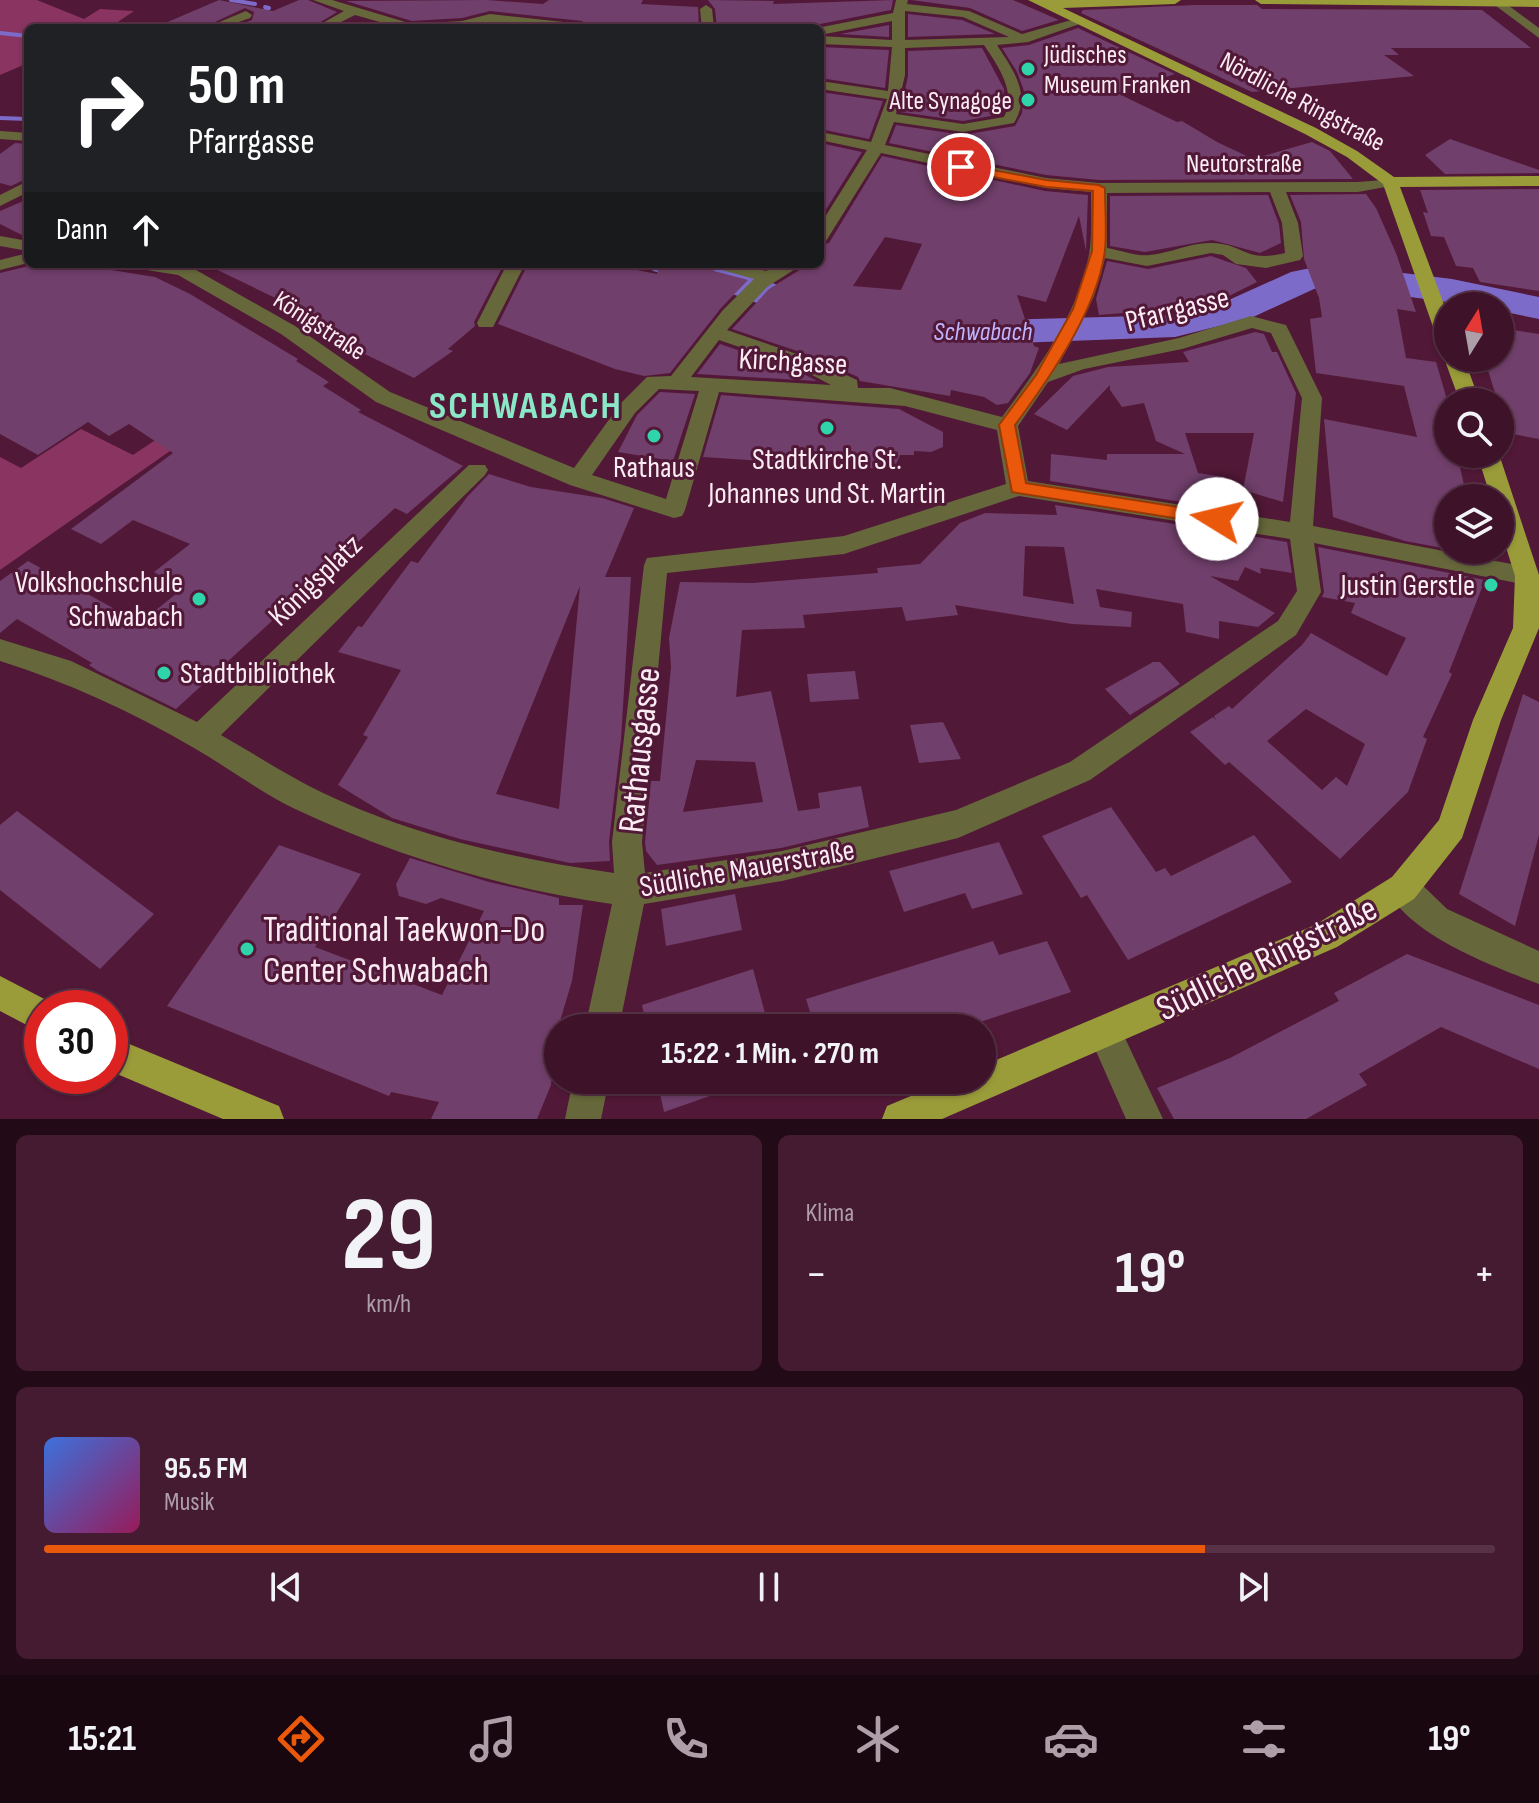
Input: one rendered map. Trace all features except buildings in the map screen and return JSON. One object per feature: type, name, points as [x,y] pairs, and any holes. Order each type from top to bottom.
[{"type":"main road","name":"Nördliche Ringstraße","points":[[1034,0],[1362,159],[1390,182],[1434,301]]},
{"type":"main road","points":[[1048,6],[1175,0]]},
{"type":"main road","points":[[1261,0],[1539,3]]},
{"type":"main road","points":[[1390,182],[1539,181]]},
{"type":"main road","points":[[1493,468],[1533,578]]},
{"type":"main road","name":"Südliche Ringstraße","points":[[900,1119],[1326,936],[1403,888],[1451,828],[1487,720],[1526,628],[1533,578]]},
{"type":"main road","points":[[0,993],[24,1006]]},
{"type":"main road","points":[[128,1061],[266,1119]]},
{"type":"street","points":[[319,0],[399,24]]},
{"type":"street","points":[[1495,1],[1539,34]]},
{"type":"street","points":[[430,24],[479,24],[502,5]]},
{"type":"street","points":[[824,30],[900,7],[965,14],[1024,39]]},
{"type":"street","points":[[824,231],[879,148],[890,117],[900,44],[900,7]]},
{"type":"street","points":[[706,9],[708,24]]},
{"type":"street","points":[[328,24],[353,11]]},
{"type":"street","points":[[222,24],[246,15]]},
{"type":"street","points":[[490,18],[545,24]]},
{"type":"street","points":[[824,40],[900,44],[988,42],[1024,39],[1082,21]]},
{"type":"street","points":[[890,117],[963,128],[1009,120],[1014,114],[1016,91],[988,42]]},
{"type":"street","points":[[824,86],[895,96]]},
{"type":"street","points":[[0,135],[24,137]]},
{"type":"street","name":"Neutorstraße","points":[[824,137],[989,174],[1099,188],[1358,187],[1390,182]]},
{"type":"street","points":[[1098,251],[1147,261],[1211,248],[1228,251],[1242,260],[1266,263],[1294,256],[1290,223],[1275,185]]},
{"type":"street","points":[[0,201],[24,188]]},
{"type":"street","points":[[1099,188],[1098,251],[1080,309],[1047,370],[1007,425],[1018,488],[1301,532],[1533,578]]},
{"type":"street","points":[[0,241],[24,245]]},
{"type":"street","points":[[0,265],[24,259]]},
{"type":"street","name":"Königstraße","points":[[169,268],[183,270],[288,330],[383,397],[578,479]]},
{"type":"street","points":[[183,270],[192,268]]},
{"type":"street","points":[[486,323],[498,306],[506,278],[513,268]]},
{"type":"street","points":[[732,268],[766,280]]},
{"type":"street","points":[[711,386],[674,510],[578,479],[628,408],[654,382],[677,382],[743,301],[766,280],[787,268]]},
{"type":"street","name":"Pfarrgasse","points":[[1047,370],[1182,343],[1251,322],[1279,329]]},
{"type":"street","name":"Südliche Mauerstraße","points":[[0,650],[62,669],[200,737],[301,797],[400,839],[545,879],[631,891],[782,866],[958,824],[1080,771],[1287,628],[1309,592],[1301,532],[1312,398],[1279,329]]},
{"type":"street","points":[[718,333],[747,346],[806,363],[832,381],[1007,425]]},
{"type":"street","name":"Kirchgasse","points":[[677,382],[905,399]]},
{"type":"street","name":"Königsplatz","points":[[200,737],[477,470]]},
{"type":"street","name":"Rathausgasse","points":[[605,1014],[631,891],[627,842],[656,565],[844,545],[1018,488]]},
{"type":"street","points":[[1403,888],[1436,920],[1539,968]]},
{"type":"street","points":[[1105,1033],[1145,1119]]},
{"type":"street","points":[[583,1119],[588,1094]]},
{"type":"shaded area","points":[[0,0],[37,0],[84,19],[100,9],[134,11],[115,24],[24,24],[24,65],[0,75]]},
{"type":"shaded area","points":[[81,429],[133,455],[163,435],[180,444],[0,570],[0,457],[21,468]]},
{"type":"waterway","points":[[231,0],[255,4]]},
{"type":"waterway","points":[[257,15],[269,8],[265,7]]},
{"type":"waterway","points":[[0,33],[24,36]]},
{"type":"waterway","name":"Schwabach","points":[[0,118],[24,119]]},
{"type":"waterway","name":"Schwabach","points":[[680,268],[737,283],[828,316]]},
{"type":"waterway","name":"Schwabach","points":[[964,333],[1175,326],[1207,320],[1222,311],[1238,310],[1304,280],[1330,275],[1452,290],[1539,308]]},
{"type":"place","name":"Jüdisches Museum Franken","points":[[1028,69]]},
{"type":"place","name":"Alte Synagoge","points":[[1028,100]]},
{"type":"place","name":"Stadtkirche St. Johannes und St. Martin","points":[[827,428]]},
{"type":"place","name":"Rathaus","points":[[654,436]]},
{"type":"place","name":"Justin Gerstle","points":[[1491,585]]},
{"type":"place","name":"Volkshochschule Schwabach","points":[[199,599]]},
{"type":"place","name":"Stadtbibliothek","points":[[164,673]]},
{"type":"place","name":"Traditional Taekwon-Do Center Schwabach","points":[[247,949]]},
{"type":"district","name":"SCHWABACH","points":[[526,405]]},
{"type":"route","points":[[961,167],[1046,183],[1099,188],[1098,251],[1080,309],[1043,377],[1007,425],[1018,488],[1217,519]]}]
